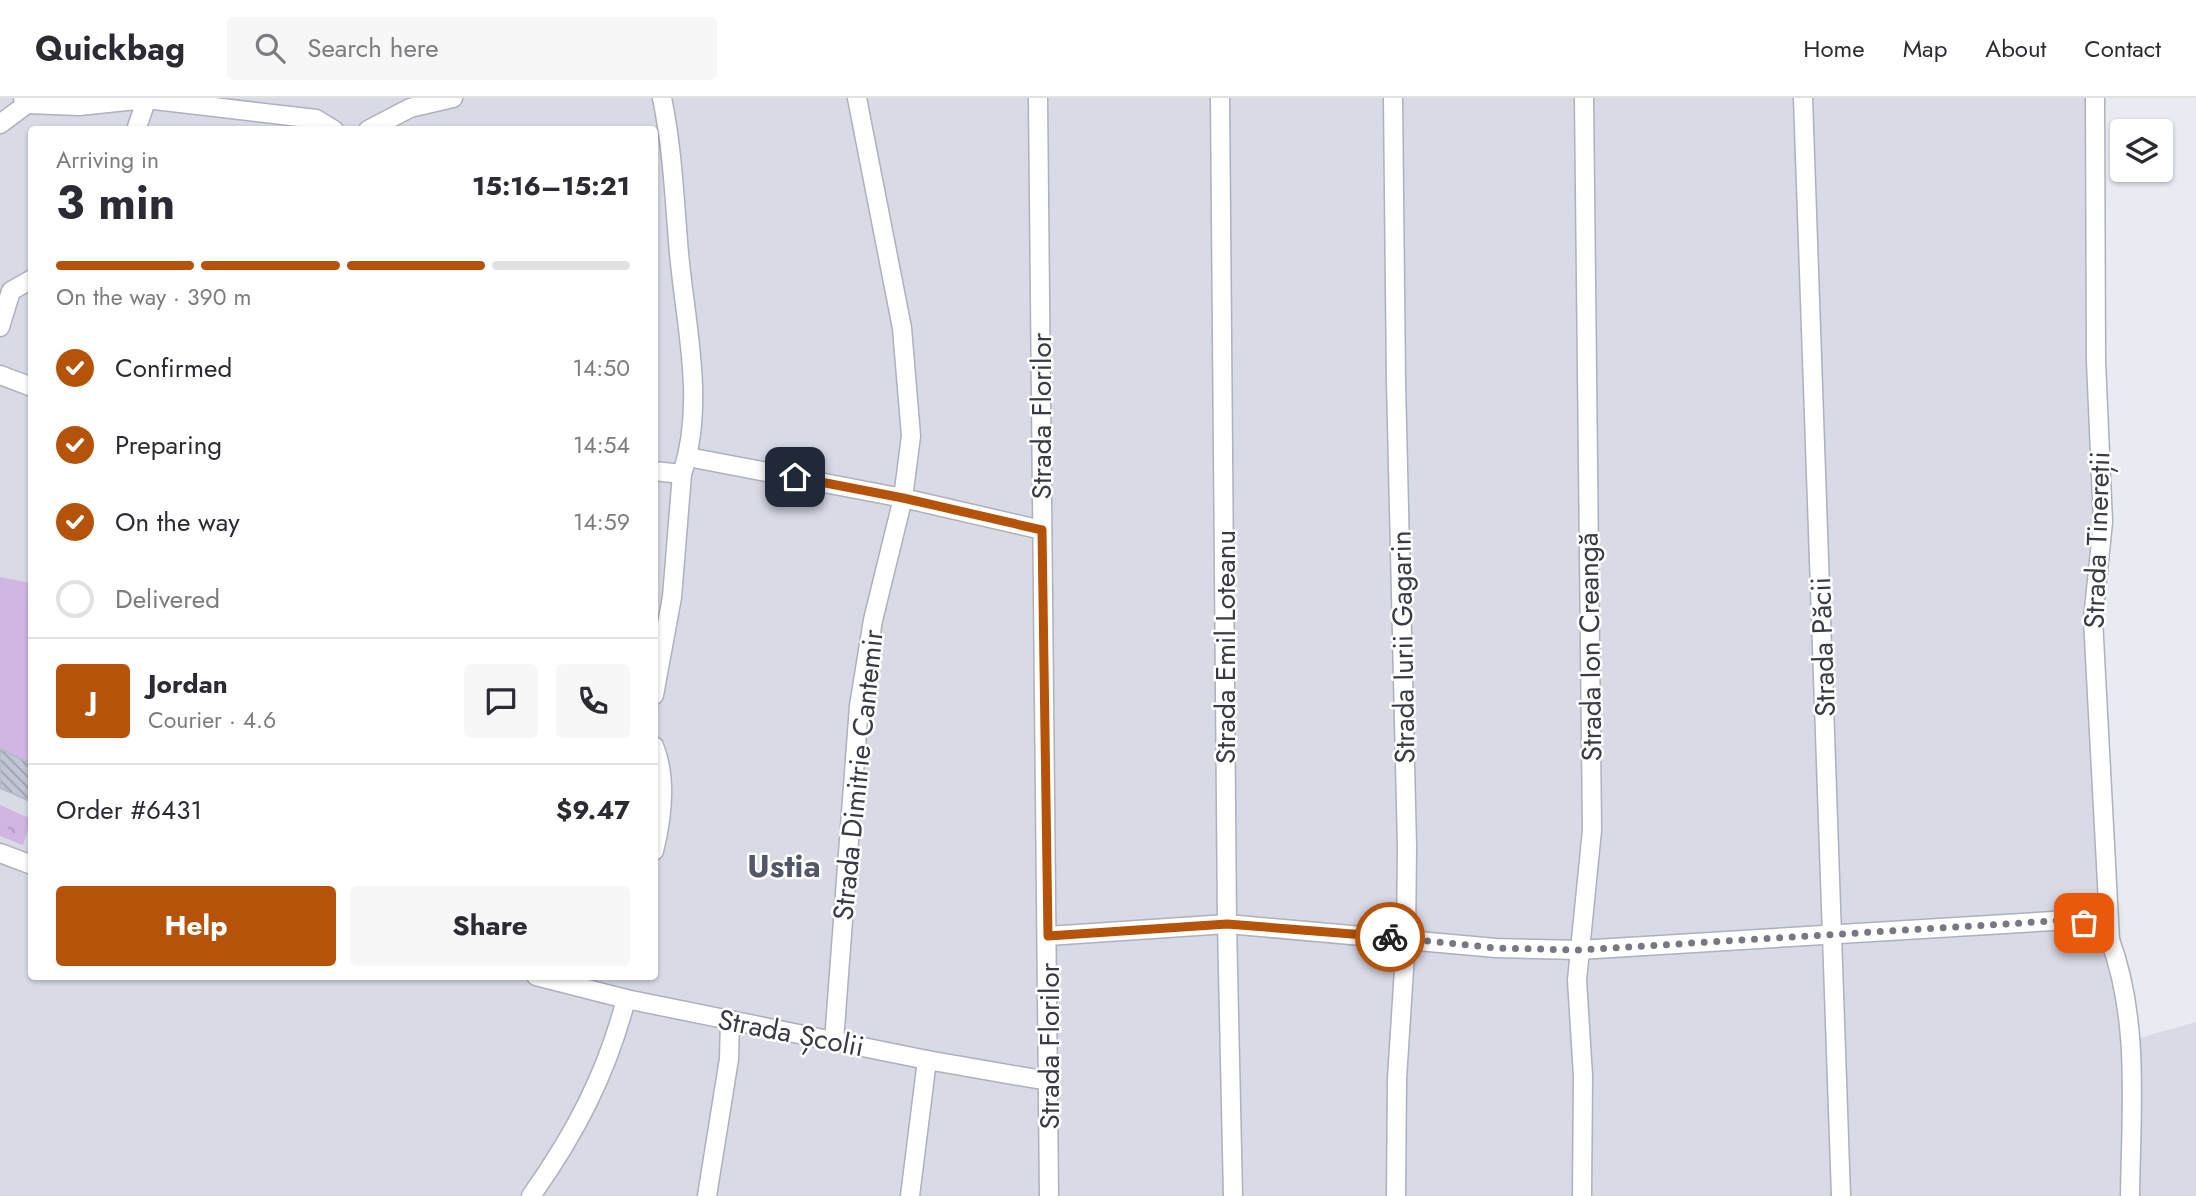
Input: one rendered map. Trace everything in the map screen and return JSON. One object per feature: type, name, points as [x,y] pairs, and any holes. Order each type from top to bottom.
[{"type":"street","points":[[376,126],[410,108],[453,98]]},
{"type":"street","points":[[658,673],[672,597],[694,364],[678,243],[674,165],[662,98]]},
{"type":"street","name":"Strada Dimitrie Cantemir","points":[[834,1041],[859,706],[873,620],[903,498],[911,436],[906,366],[857,98]]},
{"type":"street","name":"Strada Florilor","points":[[1038,98],[1049,1196]]},
{"type":"street","name":"Strada Emil Loteanu","points":[[1220,98],[1227,924],[1233,1196]]},
{"type":"street","name":"Strada Iurii Gagarin","points":[[1394,98],[1396,382],[1404,609],[1406,938],[1397,1079],[1396,1196]]},
{"type":"street","name":"Strada Ion Creangă","points":[[1582,1196],[1583,1076],[1577,980],[1592,830],[1584,98]]},
{"type":"street","name":"Strada Păcii","points":[[1803,98],[1834,933],[1840,1196]]},
{"type":"street","name":"Strada Tinereții","points":[[2095,98],[2096,360],[2103,522],[2093,619],[2110,940],[2121,968],[2132,1039],[2130,1196]]},
{"type":"street","points":[[137,126],[146,99]]},
{"type":"street","points":[[0,124],[25,101],[79,106],[146,99],[316,119],[327,126]]},
{"type":"street","points":[[0,327],[6,287],[28,280]]},
{"type":"street","points":[[0,375],[28,386]]},
{"type":"street","points":[[658,470],[685,465],[903,498],[1042,530]]},
{"type":"street","points":[[658,769],[661,786],[661,824],[658,836]]},
{"type":"street","points":[[0,853],[28,864]]},
{"type":"street","points":[[1048,936],[1227,924],[1496,948],[1579,950],[2070,920],[2098,925],[2110,940]]},
{"type":"street","name":"Strada Școlii","points":[[559,980],[618,990],[730,1020],[927,1060],[1048,1081]]},
{"type":"street","points":[[531,1196],[590,1105],[614,1047],[618,990]]},
{"type":"street","points":[[707,1196],[729,1059],[730,1020]]},
{"type":"street","points":[[910,1196],[927,1060]]},
{"type":"shaded area","points":[[0,98],[2097,98],[2098,553],[2105,858],[2136,1039],[2196,1022],[2196,1196],[0,1196]]},
{"type":"green space","points":[[0,577],[28,582],[28,763],[0,749]]},
{"type":"green space","points":[[0,805],[28,818],[23,845],[0,836]]},
{"type":"green space","points":[[0,809],[26,825],[21,841],[12,839],[6,832],[9,825],[0,817]]},
{"type":"building","points":[[0,749],[28,762],[28,800],[0,788]]},
{"type":"way so far","points":[[1390,937],[1496,948],[1579,950],[2070,920],[2084,923]]},
{"type":"district","name":"Ustia","points":[[784,866]]},
{"type":"route","points":[[795,477],[903,498],[1042,530],[1048,936],[1227,924],[1390,937]]}]
